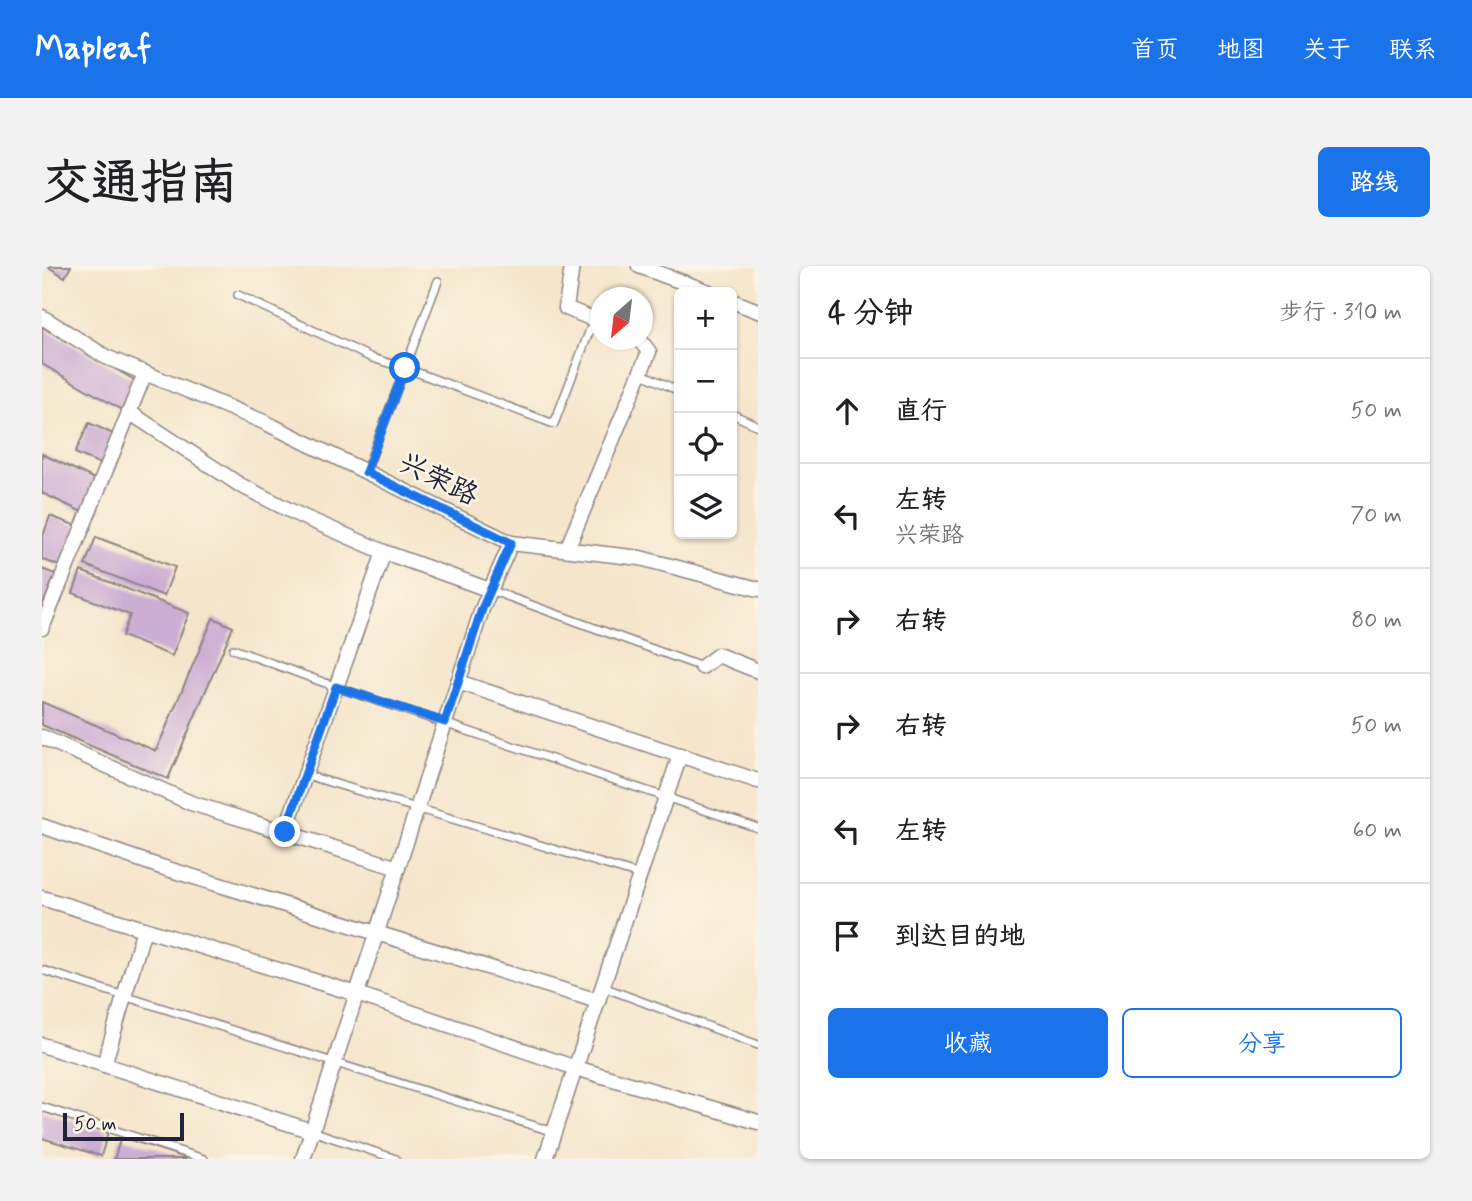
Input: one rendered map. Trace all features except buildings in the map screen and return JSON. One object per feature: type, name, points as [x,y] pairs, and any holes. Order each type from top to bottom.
[{"type":"street","points":[[572,266],[566,308],[590,318]]},
{"type":"street","points":[[639,266],[696,287]]},
{"type":"street","points":[[737,303],[758,311]]},
{"type":"street","name":"兴荣路","points":[[42,317],[106,357],[264,422],[511,543],[640,558],[758,589]]},
{"type":"street","points":[[567,550],[649,352],[648,350]]},
{"type":"street","points":[[42,628],[145,373]]},
{"type":"street","points":[[130,412],[240,485],[299,515],[384,552],[490,590]]},
{"type":"street","points":[[303,1159],[458,682],[490,590],[511,543]]},
{"type":"street","points":[[285,832],[384,552]]},
{"type":"street","points":[[702,667],[718,655],[758,671]]},
{"type":"street","points":[[458,682],[758,781]]},
{"type":"street","points":[[42,737],[191,803],[398,868]]},
{"type":"street","points":[[545,1159],[680,755]]},
{"type":"street","points":[[42,826],[158,866],[598,1001]]},
{"type":"street","points":[[42,898],[357,994],[576,1068],[758,1122]]},
{"type":"street","points":[[104,1065],[144,929]]},
{"type":"street","points":[[42,1045],[312,1130]]},
{"type":"lane","points":[[366,472],[438,281]]},
{"type":"lane","points":[[238,295],[372,358],[554,424],[590,338]]},
{"type":"lane","points":[[640,373],[674,389]]},
{"type":"lane","points":[[737,416],[758,426]]},
{"type":"lane","points":[[490,590],[702,667]]},
{"type":"lane","points":[[233,649],[336,687],[758,828]]},
{"type":"lane","points":[[305,774],[417,810],[640,875]]},
{"type":"lane","points":[[42,970],[554,1132]]},
{"type":"lane","points":[[603,987],[758,1045]]},
{"type":"lane","points":[[42,1107],[204,1159]]},
{"type":"lane","points":[[312,1130],[396,1159]]},
{"type":"route","points":[[285,832],[336,687],[445,722],[482,609],[511,543],[366,472],[405,368]]}]
